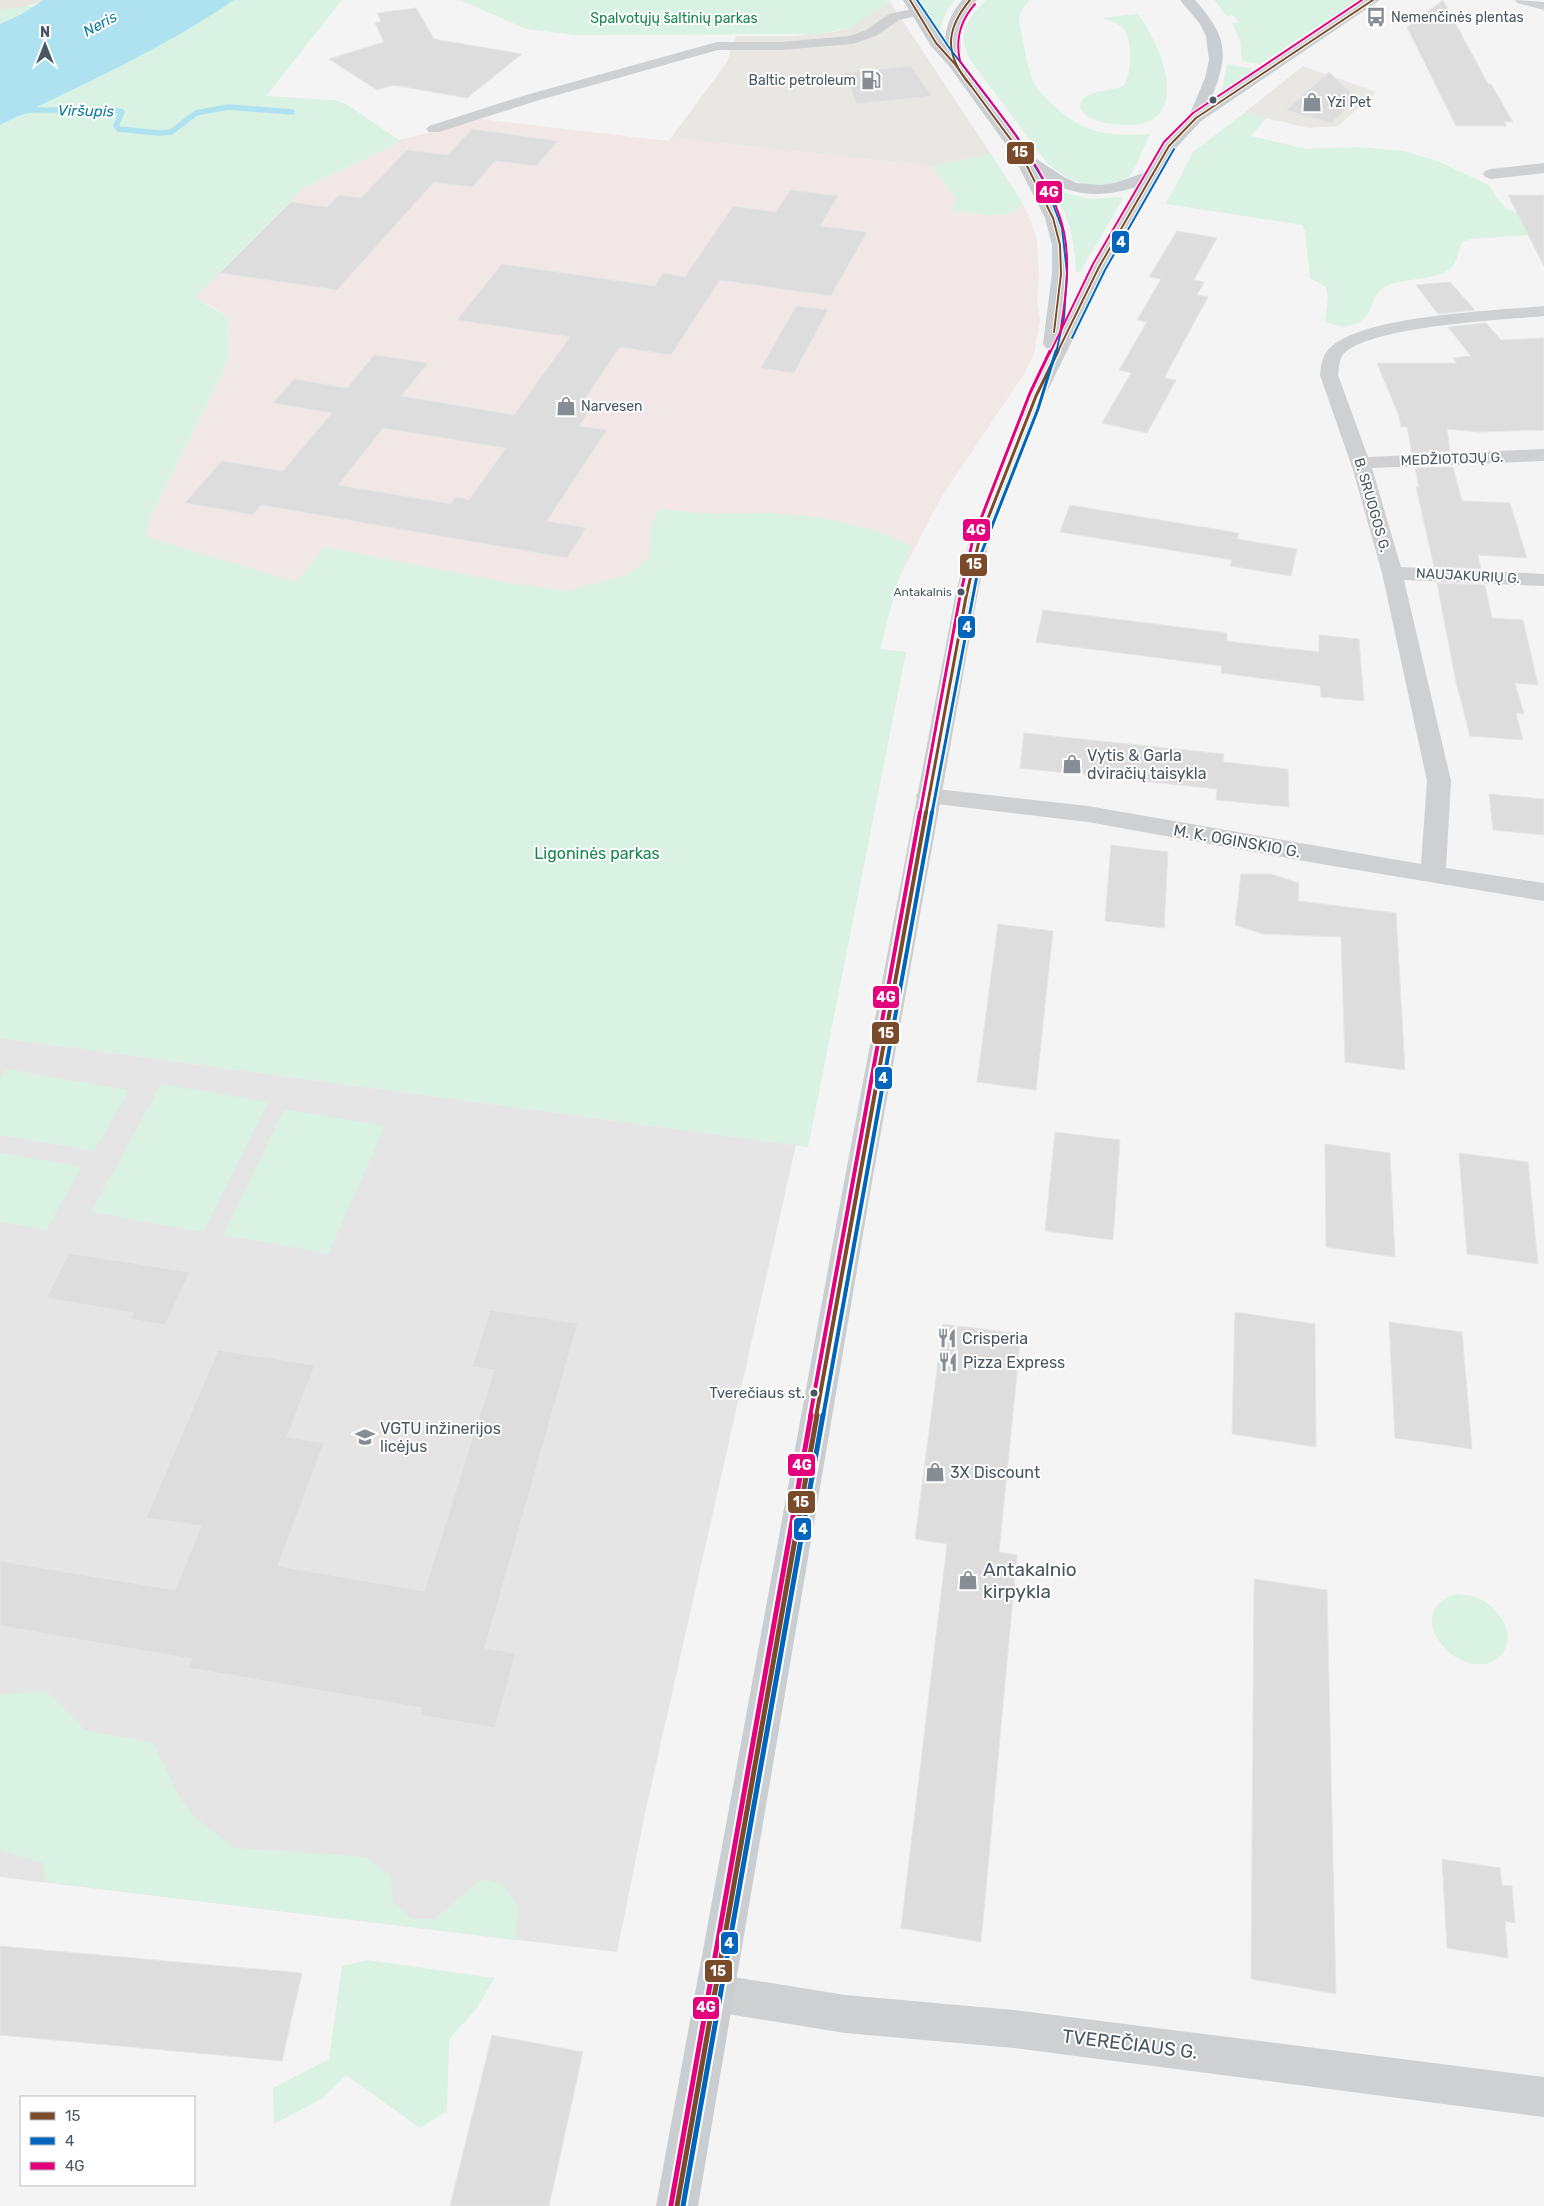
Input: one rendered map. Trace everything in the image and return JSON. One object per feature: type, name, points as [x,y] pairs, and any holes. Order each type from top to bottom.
[{"type":"main road","points":[[954,63],[950,43],[952,28],[970,0]]},
{"type":"main road","points":[[1187,0],[1207,23],[1215,48],[1216,60],[1212,78],[1196,118]]},
{"type":"main road","points":[[1036,396],[1099,267],[1169,146],[1196,118],[1374,0]]},
{"type":"main road","points":[[677,2206],[856,1193],[966,597],[979,541],[1036,396],[1053,342],[1061,274],[1060,245],[1053,218],[1020,152],[954,63],[936,43],[913,6]]},
{"type":"main road","points":[[1020,152],[1052,178],[1082,189],[1096,191],[1121,188],[1153,175]]},
{"type":"street","points":[[1522,0],[1544,6]]},
{"type":"street","points":[[434,129],[531,98],[717,46],[781,46],[852,40],[871,33],[913,6]]},
{"type":"street","points":[[1491,174],[1544,168]]},
{"type":"street","name":"B. SRUOGOS G.","points":[[1433,874],[1439,781],[1392,572],[1360,463],[1329,375],[1330,359],[1346,342],[1387,330],[1544,311]]},
{"type":"street","name":"MEDŽIOTOJŲ G.","points":[[1360,463],[1544,455]]},
{"type":"street","name":"NAUJAKURIŲ G.","points":[[1392,572],[1544,580]]},
{"type":"street","name":"M. K. OGINSKIO G.","points":[[928,796],[1088,814],[1315,855],[1544,892]]},
{"type":"street","name":"TVEREČIAUS G.","points":[[715,1993],[845,2014],[1014,2029],[1544,2097]]},
{"type":"shaded area","points":[[889,0],[991,154],[931,166],[671,138],[727,62],[736,36],[793,36],[847,29],[885,5]]},
{"type":"shaded area","points":[[1303,66],[1376,92],[1338,126],[1308,128],[1244,113]]},
{"type":"shaded area","points":[[472,118],[668,141],[671,138],[931,166],[956,198],[953,211],[989,215],[1009,214],[1023,204],[1033,227],[1037,242],[1039,274],[1037,299],[1040,320],[1034,354],[1024,374],[942,496],[898,580],[880,649],[906,652],[808,1147],[0,1038],[150,518],[219,380],[229,356],[228,318],[212,306],[194,298],[302,189],[391,146],[399,140],[439,130]]},
{"type":"shaded area","name":"VGTU inžinerijos licėjus","points":[[0,1038],[796,1145],[645,1813],[617,1952],[0,1877]]},
{"type":"green space","name":"Ligoninės parkas","points":[[234,0],[342,0],[266,96],[333,100],[346,104],[399,140],[391,146],[302,189],[195,297],[228,318],[229,356],[219,380],[150,518],[146,537],[296,582],[324,547],[492,580],[565,591],[625,576],[649,558],[651,525],[659,509],[716,514],[768,513],[819,517],[876,531],[911,546],[898,580],[880,649],[906,652],[808,1147],[0,1038],[0,125],[149,50]]},
{"type":"green space","name":"Spalvotųjų šaltinių parkas","points":[[460,0],[889,0],[885,5],[847,29],[816,34],[576,35],[526,29]]},
{"type":"green space","points":[[919,0],[955,0],[945,15],[940,32]]},
{"type":"green space","points":[[986,0],[1029,0],[1020,13],[1019,19],[1031,77],[1040,92],[1065,116],[1076,123],[1099,132],[1122,135],[1150,134],[1132,173],[1122,181],[1112,185],[1088,185],[1066,176],[1047,163],[971,61],[966,51],[964,43],[965,28],[973,14]]},
{"type":"green space","points":[[1214,0],[1358,0],[1260,64],[1242,61],[1240,40],[1232,23],[1238,22],[1233,15],[1227,16]]},
{"type":"green space","points":[[15,6],[34,6],[0,24],[0,10]]},
{"type":"green space","points":[[1138,14],[1147,27],[1162,62],[1166,80],[1166,97],[1161,111],[1149,121],[1129,125],[1110,124],[1092,119],[1081,110],[1081,102],[1084,98],[1094,93],[1123,86],[1130,66],[1130,49],[1127,34],[1122,27],[1102,18]]},
{"type":"green space","points":[[1227,64],[1254,69],[1221,94]]},
{"type":"green space","points":[[1244,113],[1266,118],[1251,136],[1306,149],[1358,147],[1403,151],[1438,161],[1490,186],[1496,197],[1507,209],[1520,214],[1544,234],[1471,239],[1462,242],[1454,264],[1448,270],[1430,277],[1399,282],[1382,289],[1365,318],[1361,321],[1347,326],[1340,326],[1325,321],[1328,298],[1326,287],[1310,278],[1305,231],[1302,225],[1166,204],[1193,152]]},
{"type":"green space","points":[[991,154],[1023,204],[1009,214],[989,215],[952,211],[956,198],[931,166]]},
{"type":"green space","points":[[1052,190],[1090,199],[1124,197],[1080,272],[1076,272],[1073,239],[1067,220]]},
{"type":"green space","points":[[6,1069],[129,1090],[94,1151],[0,1135],[0,1079]]},
{"type":"green space","points":[[161,1084],[268,1102],[203,1232],[91,1212]]},
{"type":"green space","points":[[284,1109],[385,1126],[328,1254],[223,1235]]},
{"type":"green space","points":[[0,1153],[82,1167],[46,1230],[0,1222]]},
{"type":"green space","points":[[1456,1594],[1479,1598],[1489,1605],[1501,1618],[1507,1634],[1507,1642],[1505,1650],[1499,1657],[1484,1664],[1469,1663],[1454,1656],[1442,1644],[1434,1630],[1432,1616],[1439,1603]]},
{"type":"green space","points":[[46,1691],[85,1730],[153,1743],[181,1800],[198,1820],[234,1848],[366,1857],[391,1876],[393,1902],[412,1919],[434,1919],[483,1878],[504,1886],[519,1908],[514,1940],[46,1882],[43,1863],[0,1851],[0,1696],[2,1694]]},
{"type":"green space","points":[[368,1960],[494,1978],[477,2008],[449,2039],[447,2111],[420,2128],[346,2075],[323,2098],[274,2124],[273,2088],[329,2059],[342,1966]]},
{"type":"sand","points":[[0,0],[43,0],[28,6],[0,10]]},
{"type":"water","name":"Neris","points":[[43,0],[234,0],[149,51],[0,125],[0,24],[22,14]]},
{"type":"building","points":[[1443,0],[1488,84],[1491,84],[1513,122],[1504,122],[1507,126],[1456,126],[1407,27]]},
{"type":"building","points":[[416,8],[434,39],[522,54],[467,98],[393,85],[377,90],[329,59],[384,42],[375,23],[381,21],[377,13]]},
{"type":"building","points":[[911,66],[932,96],[857,104],[844,73]]},
{"type":"building","points":[[1329,72],[1357,99],[1331,123],[1286,110]]},
{"type":"building","points":[[472,129],[558,141],[536,166],[495,161],[472,187],[434,182],[337,290],[220,273],[291,202],[327,207],[339,195],[361,198],[407,150],[448,155]]},
{"type":"building","points":[[790,190],[838,196],[820,226],[867,232],[831,296],[720,280],[671,355],[620,347],[580,406],[591,408],[579,426],[607,430],[547,521],[586,528],[567,558],[261,505],[253,515],[185,503],[222,461],[283,471],[332,413],[273,403],[294,379],[347,388],[374,355],[428,363],[401,396],[514,415],[570,337],[457,320],[502,264],[655,286],[663,273],[685,277],[733,206],[776,212]],"holes":[[[383,428],[506,448],[469,500],[456,497],[451,504],[338,485]]]},
{"type":"building","points":[[1508,195],[1544,195],[1544,266]]},
{"type":"building","points":[[1177,231],[1217,238],[1194,280],[1204,282],[1197,295],[1208,297],[1164,378],[1176,380],[1147,433],[1102,423],[1131,373],[1119,370],[1147,322],[1137,320],[1161,279],[1149,277]]},
{"type":"building","points":[[1450,282],[1475,310],[1438,314],[1416,285]]},
{"type":"building","points":[[796,306],[828,310],[794,373],[761,368]]},
{"type":"building","points":[[1486,323],[1501,340],[1544,338],[1544,430],[1479,432],[1447,429],[1450,451],[1412,453],[1407,427],[1401,427],[1399,416],[1377,363],[1457,363],[1453,358],[1471,356],[1448,327]]},
{"type":"building","points":[[1453,467],[1462,501],[1510,503],[1527,558],[1478,555],[1481,569],[1434,567],[1416,487],[1419,487],[1415,468]]},
{"type":"building","points":[[1070,505],[1239,533],[1237,539],[1297,549],[1291,576],[1230,566],[1232,560],[1060,532]]},
{"type":"building","points":[[1437,583],[1485,585],[1492,618],[1523,620],[1538,685],[1515,683],[1524,714],[1516,713],[1523,740],[1470,736],[1456,682]]},
{"type":"building","points":[[1043,610],[1227,633],[1227,641],[1319,652],[1319,635],[1359,639],[1364,701],[1321,697],[1320,686],[1221,673],[1222,666],[1036,642]]},
{"type":"building","points":[[1024,733],[1224,754],[1223,762],[1288,769],[1289,807],[1216,800],[1217,789],[1020,768]]},
{"type":"building","points":[[1489,794],[1544,799],[1544,835],[1493,830]]},
{"type":"building","points":[[1111,845],[1168,852],[1164,928],[1105,921]]},
{"type":"building","points":[[1241,874],[1271,874],[1299,883],[1298,901],[1396,913],[1405,1070],[1345,1062],[1341,937],[1263,934],[1235,925]]},
{"type":"building","points":[[998,924],[1053,931],[1036,1090],[977,1082]]},
{"type":"building","points":[[1055,1132],[1120,1140],[1113,1240],[1045,1231]]},
{"type":"building","points":[[1325,1144],[1390,1153],[1395,1257],[1326,1247]]},
{"type":"building","points":[[1459,1153],[1528,1162],[1538,1264],[1467,1254]]},
{"type":"building","points":[[69,1253],[190,1272],[165,1325],[130,1319],[134,1313],[46,1298]]},
{"type":"building","points":[[490,1310],[578,1323],[485,1648],[516,1653],[495,1728],[420,1715],[422,1708],[188,1668],[192,1659],[0,1626],[0,1561],[175,1590],[201,1526],[146,1518],[218,1350],[315,1365],[287,1437],[324,1443],[278,1566],[424,1591],[494,1370],[472,1367]]},
{"type":"building","points":[[1235,1312],[1315,1324],[1316,1447],[1232,1434]]},
{"type":"building","points":[[1389,1322],[1462,1332],[1472,1449],[1395,1438]]},
{"type":"building","points":[[943,1324],[1021,1334],[999,1552],[1017,1555],[981,1942],[901,1928],[947,1544],[915,1539]]},
{"type":"building","points":[[1254,1579],[1327,1590],[1336,1994],[1251,1979]]},
{"type":"building","points":[[1442,1859],[1500,1868],[1502,1885],[1512,1886],[1515,1923],[1505,1921],[1508,1958],[1447,1948]]},
{"type":"building","points":[[0,1946],[302,1973],[282,2061],[0,2035]]},
{"type":"building","points":[[492,2035],[583,2052],[549,2206],[450,2206]]},
{"type":"waterway","name":"Viršupis","points":[[0,118],[29,110],[113,110],[122,112],[116,125],[119,129],[158,133],[171,132],[196,113],[228,107],[292,112]]},
{"type":"transit line","name":"15","points":[[910,0],[936,43],[954,63],[1020,152],[1053,218],[1060,245],[1061,274],[1054,332]]},
{"type":"transit line","name":"4","points":[[683,2206],[862,1194],[976,576],[986,539],[1038,409],[1053,364],[1064,318],[1067,273],[1062,228],[1045,183],[1016,135],[948,46],[917,0]]},
{"type":"transit line","name":"15","points":[[970,0],[956,21],[950,46],[951,55],[956,66],[971,86]]},
{"type":"transit line","name":"4G","points":[[671,2205],[850,1192],[960,596],[973,539],[1030,393],[1093,264],[1164,142],[1193,113],[1362,0]]},
{"type":"transit line","name":"15","points":[[677,2206],[856,1193],[966,597],[979,541],[1036,396],[1099,267],[1169,146],[1196,118],[1373,0]]},
{"type":"transit line","name":"4G","points":[[975,4],[965,17],[959,30],[957,45],[960,61],[1028,153],[1054,201],[1064,232],[1067,262],[1066,291],[1060,334]]},
{"type":"transit line","name":"4","points":[[1072,338],[1105,270],[1174,149]]},
{"type":"place","name":"Nemenčinės plentas","points":[[1376,17]]},
{"type":"place","name":"Baltic petroleum","points":[[871,80]]},
{"type":"place","name":"Yzi Pet","points":[[1312,102]]},
{"type":"place","name":"Narvesen","points":[[566,406]]},
{"type":"place","name":"Antakalnis","points":[[961,592]]},
{"type":"place","name":"Vytis & Garla dviračių taisykla","points":[[1072,764]]},
{"type":"place","name":"Crisperia","points":[[947,1338]]},
{"type":"place","name":"Pizza Express","points":[[948,1362]]},
{"type":"place","name":"Tverečiaus st.","points":[[814,1393]]},
{"type":"place","name":"VGTU inžinerijos licėjus","points":[[365,1437]]},
{"type":"place","name":"3X Discount","points":[[935,1472]]},
{"type":"place","name":"Antakalnio kirpykla","points":[[968,1580]]}]
